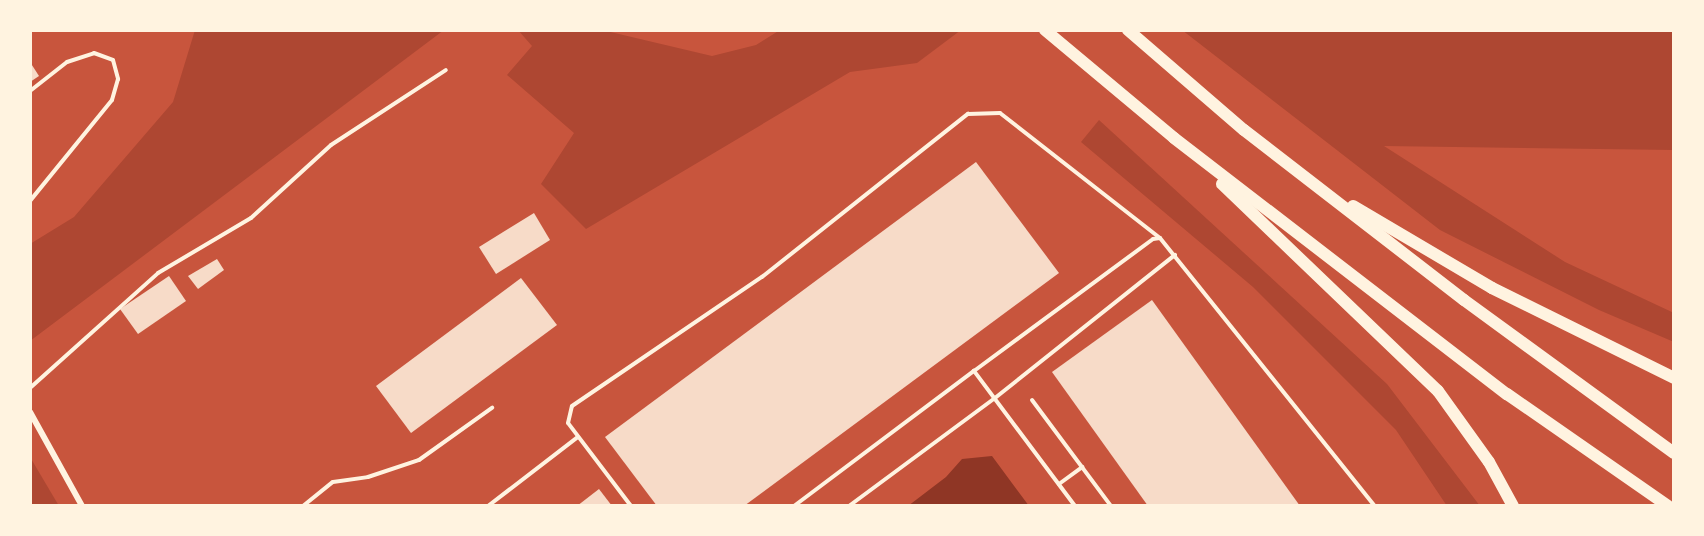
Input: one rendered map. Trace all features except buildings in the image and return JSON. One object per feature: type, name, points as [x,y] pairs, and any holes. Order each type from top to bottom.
[{"type":"highway","points":[[1045,30],[1173,138],[1507,394],[1668,506]]},
{"type":"highway","points":[[1128,30],[1308,180],[1464,300],[1674,453]]},
{"type":"highway","points":[[1173,138],[1438,391],[1489,462],[1513,506]]},
{"type":"highway","points":[[1308,180],[1492,288],[1674,378]]},
{"type":"street","points":[[30,412],[82,506]]},
{"type":"lane","points":[[30,92],[67,63],[94,53],[113,60],[118,79],[112,100],[30,201]]},
{"type":"lane","points":[[30,388],[158,273],[197,254],[251,218],[332,145],[446,70]]},
{"type":"lane","points":[[631,506],[568,423],[572,406],[762,277],[968,114],[1000,113],[1160,238],[1375,506]]},
{"type":"lane","points":[[794,506],[1153,239],[1160,238]]},
{"type":"lane","points":[[849,506],[995,398],[1175,255]]},
{"type":"lane","points":[[974,372],[1075,506]]},
{"type":"lane","points":[[1032,400],[1111,506]]},
{"type":"lane","points":[[303,506],[333,482],[368,477],[419,460],[492,408]]},
{"type":"lane","points":[[488,506],[578,437]]},
{"type":"lane","points":[[1059,484],[1082,466]]},
{"type":"shaded area","points":[[195,30],[444,30],[30,341],[30,244],[74,217],[173,102]]},
{"type":"shaded area","points":[[518,30],[602,30],[712,56],[756,45],[780,30],[961,30],[917,63],[850,72],[586,229],[541,184],[574,133],[507,75],[532,46]]},
{"type":"shaded area","points":[[1182,30],[1674,30],[1674,150],[1384,146],[1565,262],[1674,313],[1674,342],[1599,310],[1440,230]]},
{"type":"shaded area","points":[[1099,120],[1387,384],[1480,506],[1447,506],[1396,430],[1253,287],[1081,142]]},
{"type":"shaded area","points":[[992,456],[1029,506],[908,506],[946,477],[962,459]]},
{"type":"shaded area","points":[[30,457],[59,506],[30,506]]}]
